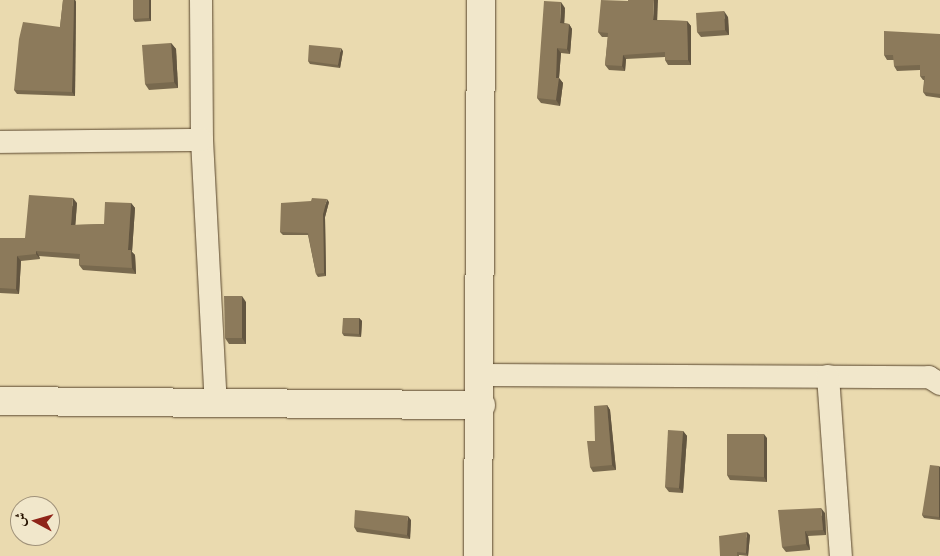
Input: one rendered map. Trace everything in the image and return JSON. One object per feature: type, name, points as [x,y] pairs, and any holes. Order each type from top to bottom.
[{"type":"main road","points":[[478,556],[482,375],[481,0]]},
{"type":"main road","points":[[0,402],[216,405],[481,405]]},
{"type":"street","points":[[201,0],[202,140],[216,405]]},
{"type":"street","points":[[0,142],[202,140]]},
{"type":"street","points":[[482,375],[929,376],[940,384]]},
{"type":"street","points":[[828,376],[840,556]]},
{"type":"building","points":[[63,0],[74,0],[72,92],[14,90],[19,39],[23,22],[60,27]]},
{"type":"building","points":[[133,0],[149,0],[149,18],[133,19]]},
{"type":"building","points":[[601,0],[654,0],[653,20],[687,21],[688,60],[665,60],[665,52],[623,55],[622,66],[605,65],[608,33],[598,32]]},
{"type":"building","points":[[544,1],[561,2],[560,23],[569,24],[567,49],[557,48],[556,78],[559,78],[556,100],[537,98]]},
{"type":"building","points":[[724,11],[725,30],[697,32],[696,13]]},
{"type":"building","points":[[884,31],[940,34],[940,94],[923,92],[925,76],[920,76],[920,65],[894,66],[893,55],[884,55]]},
{"type":"building","points":[[171,43],[174,82],[145,84],[142,45]]},
{"type":"building","points":[[309,45],[341,48],[338,65],[308,61]]},
{"type":"building","points":[[29,195],[73,198],[71,225],[104,224],[105,202],[131,203],[128,250],[131,250],[132,268],[79,265],[80,254],[36,251],[36,254],[17,256],[16,289],[0,288],[0,238],[25,238]]},
{"type":"building","points":[[312,198],[327,199],[323,214],[324,273],[316,274],[308,233],[280,232],[281,203],[311,201]]},
{"type":"building","points":[[224,296],[242,296],[242,338],[225,338]]},
{"type":"building","points":[[343,318],[359,318],[359,334],[342,333]]},
{"type":"building","points":[[607,405],[612,465],[590,467],[587,441],[595,441],[594,406]]},
{"type":"building","points":[[668,430],[683,431],[679,488],[665,487]]},
{"type":"building","points":[[727,434],[764,434],[764,477],[727,475]]},
{"type":"building","points":[[930,465],[939,466],[939,517],[922,515]]},
{"type":"building","points":[[821,508],[823,530],[805,531],[806,544],[782,547],[778,510]]},
{"type":"building","points":[[355,510],[408,516],[407,535],[354,527]]},
{"type":"building","points":[[747,532],[746,553],[737,552],[737,556],[720,556],[719,536]]}]
